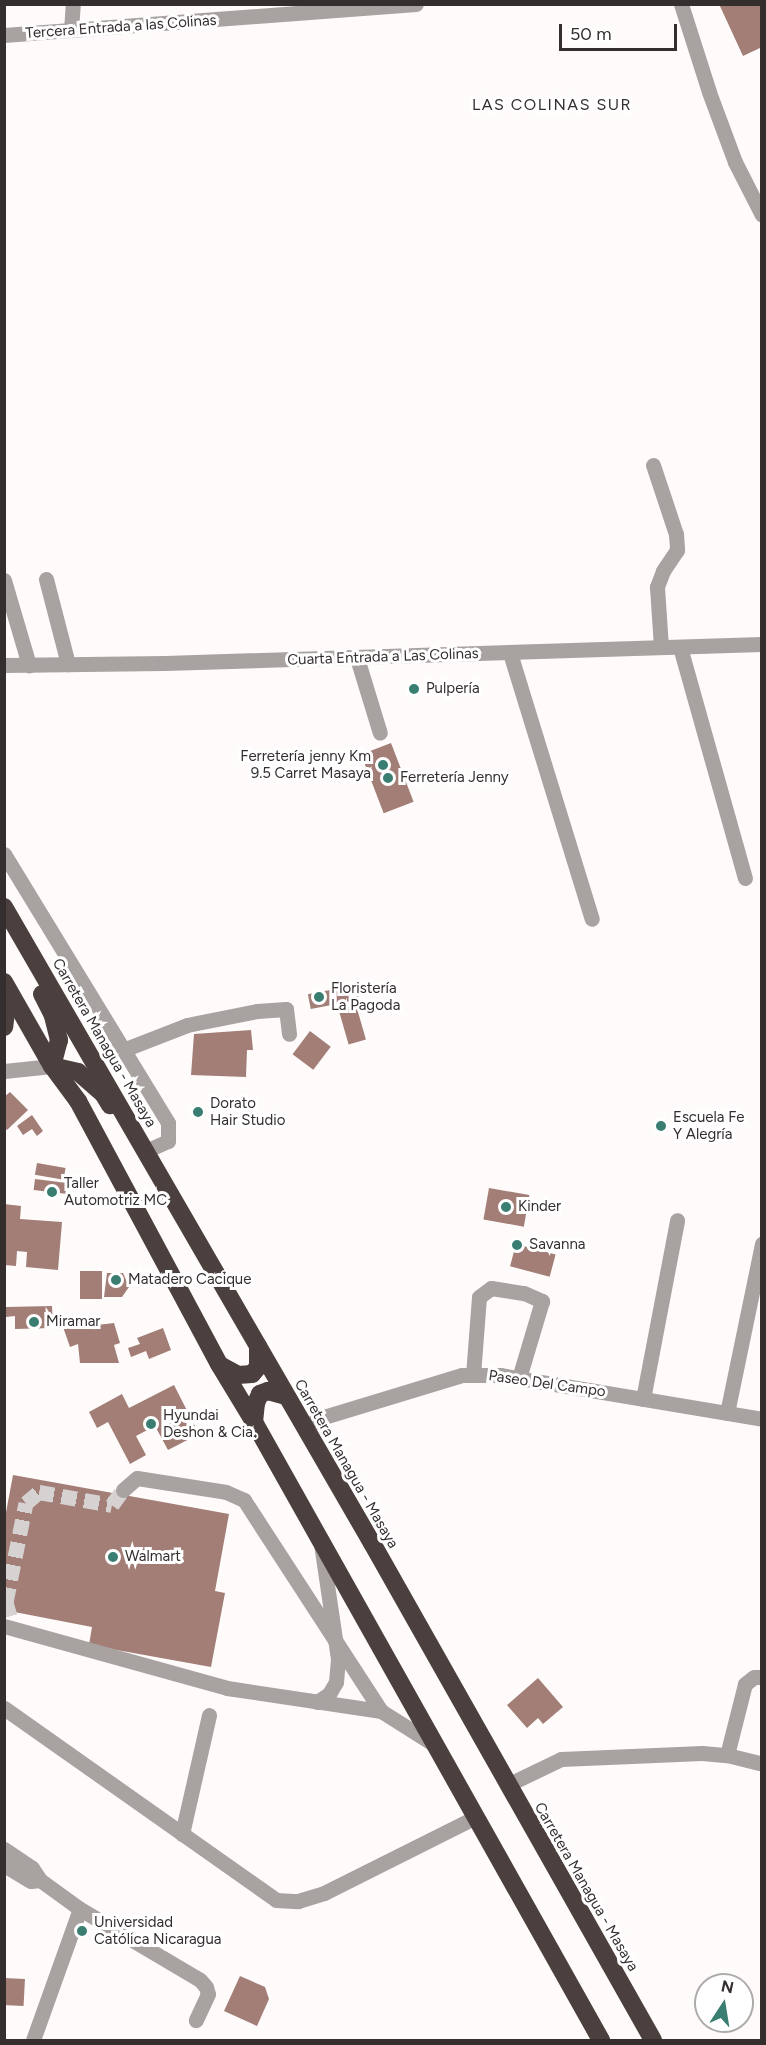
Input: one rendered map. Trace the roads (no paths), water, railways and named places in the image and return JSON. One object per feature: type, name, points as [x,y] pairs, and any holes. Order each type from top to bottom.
[{"type":"highway","name":"Carretera Managua - Masaya","points":[[4,907],[372,1543],[653,2040]]},
{"type":"highway","points":[[17,929],[26,957],[53,1016],[59,1040],[52,1066]]},
{"type":"highway","points":[[4,982],[52,1066],[78,1101],[219,1364],[321,1540],[601,2040]]},
{"type":"highway","points":[[4,993],[7,1004],[4,1027]]},
{"type":"highway","points":[[52,1066],[78,1072],[104,1095],[130,1138],[145,1150]]},
{"type":"highway","points":[[219,1364],[238,1375],[249,1376],[258,1367],[258,1346]]},
{"type":"highway","points":[[254,1422],[256,1403],[260,1394],[268,1391],[285,1396]]},
{"type":"street","points":[[71,30],[73,4]]},
{"type":"street","name":"Tercera Entrada a las Colinas","points":[[4,35],[416,4]]},
{"type":"street","points":[[681,4],[709,92],[735,162],[762,215]]},
{"type":"street","points":[[653,465],[676,534],[677,550],[663,571],[657,587],[661,647]]},
{"type":"street","points":[[46,579],[68,664]]},
{"type":"street","points":[[4,580],[8,608],[28,665]]},
{"type":"street","name":"Cuarta Entrada a Las Colinas","points":[[4,665],[357,658],[762,644]]},
{"type":"street","points":[[680,646],[745,878]]},
{"type":"street","points":[[510,653],[592,919]]},
{"type":"street","points":[[357,658],[380,734]]},
{"type":"street","points":[[4,854],[168,1124],[168,1141],[145,1150]]},
{"type":"street","points":[[123,1050],[187,1025],[257,1011],[286,1009],[289,1034]]},
{"type":"street","points":[[4,1071],[52,1066]]},
{"type":"street","points":[[643,1399],[677,1220]]},
{"type":"street","points":[[727,1413],[762,1244]]},
{"type":"street","points":[[473,1375],[479,1298],[491,1288],[524,1293],[542,1301],[519,1378]]},
{"type":"street","name":"Paseo Del Campo","points":[[304,1427],[327,1416],[462,1375],[519,1378],[762,1419]]},
{"type":"street","points":[[123,1491],[138,1478],[226,1492],[244,1500],[381,1711]]},
{"type":"street","points":[[317,1702],[329,1694],[336,1682],[338,1659],[333,1638],[321,1540]]},
{"type":"street","points":[[7,1621],[24,1631],[227,1688],[381,1711],[435,1745]]},
{"type":"street","points":[[727,1755],[745,1684],[754,1677],[762,1677]]},
{"type":"street","points":[[4,1707],[276,1900],[298,1901],[324,1893],[476,1817]]},
{"type":"street","points":[[182,1834],[208,1715]]},
{"type":"street","points":[[507,1785],[561,1759],[702,1753],[727,1755],[762,1764]]},
{"type":"street","points":[[4,1849],[32,1868],[40,1880],[81,1909],[200,1980],[208,1994],[196,2020]]},
{"type":"street","points":[[4,1865],[31,1881],[40,1880]]},
{"type":"street","points":[[33,2040],[81,1909]]},
{"type":"tunnel","points":[[10,1616],[6,1602],[26,1503],[39,1492],[112,1505],[123,1490]]},
{"type":"place","name":"Pulpería","points":[[414,689]]},
{"type":"place","name":"Ferretería jenny Km 9.5 Carret Masaya","points":[[383,765]]},
{"type":"place","name":"Ferretería Jenny","points":[[388,778]]},
{"type":"place","name":"Floristería La Pagoda","points":[[319,997]]},
{"type":"place","name":"Dorato Hair Studio","points":[[198,1112]]},
{"type":"place","name":"Escuela Fe Y Alegría","points":[[661,1126]]},
{"type":"place","name":"Taller Automotriz MC","points":[[52,1192]]},
{"type":"place","name":"Kinder","points":[[506,1207]]},
{"type":"place","name":"Savanna","points":[[517,1245]]},
{"type":"place","name":"Matadero Cacique","points":[[116,1280]]},
{"type":"place","name":"Miramar","points":[[34,1322]]},
{"type":"place","name":"Hyundai Deshon & Cia.","points":[[151,1424]]},
{"type":"place","name":"Walmart","points":[[113,1557]]},
{"type":"place","name":"Universidad Católica Nicaragua","points":[[82,1931]]},
{"type":"district","name":"LAS COLINAS SUR","points":[[552,105]]}]
